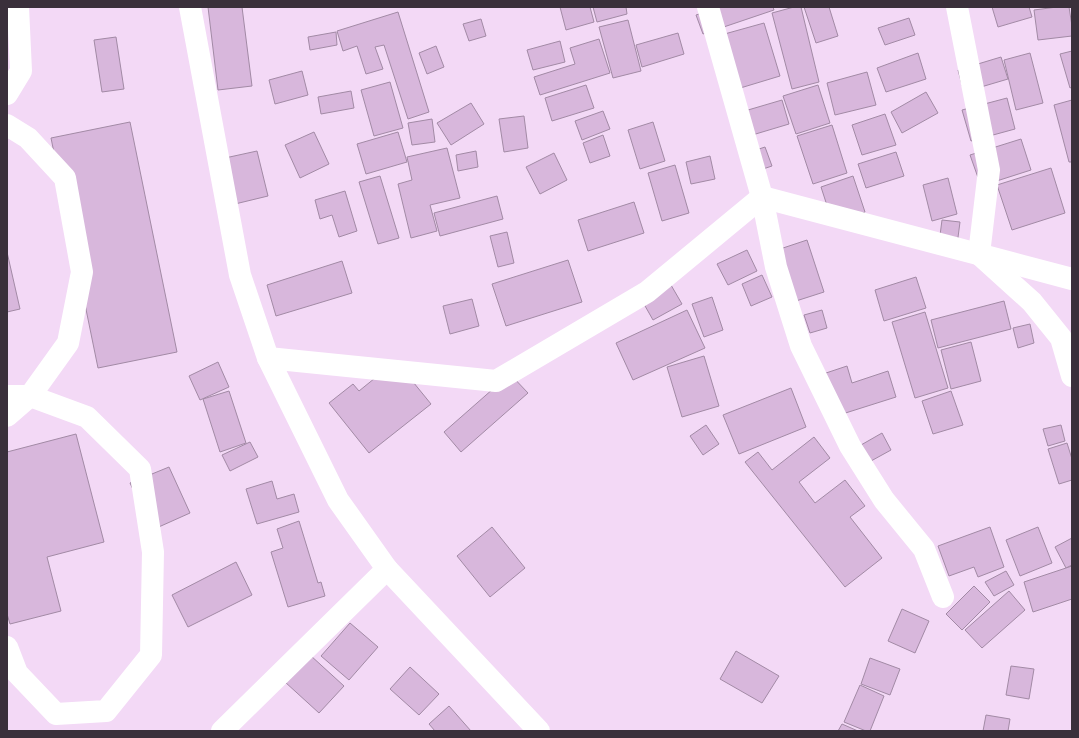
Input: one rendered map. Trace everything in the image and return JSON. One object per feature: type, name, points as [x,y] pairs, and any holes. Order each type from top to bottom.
[{"type":"street","points":[[7,94],[22,71],[18,7]]},
{"type":"street","points":[[190,7],[240,275],[268,358],[338,500],[387,569],[540,730]]},
{"type":"street","points":[[708,7],[762,197],[776,267],[801,346],[850,446],[884,500],[924,549],[943,597]]},
{"type":"street","points":[[958,7],[989,170],[979,254]]},
{"type":"street","points":[[7,125],[28,138],[65,178],[82,272],[68,343],[30,396],[7,416]]},
{"type":"street","points":[[268,358],[496,381],[647,292],[762,197]]},
{"type":"street","points":[[762,197],[1072,279]]},
{"type":"street","points":[[979,254],[1032,302],[1061,338],[1072,376]]},
{"type":"street","points":[[7,396],[30,396],[87,417],[140,469],[153,552],[151,655],[106,710],[56,714],[17,673],[7,647]]},
{"type":"street","points":[[222,731],[387,569]]},
{"type":"building","points":[[208,7],[242,7],[252,86],[218,90]]},
{"type":"building","points":[[560,7],[590,7],[594,22],[566,30]]},
{"type":"building","points":[[593,7],[626,7],[627,14],[597,22]]},
{"type":"building","points":[[720,7],[773,7],[774,10],[703,34],[696,15]]},
{"type":"building","points":[[794,7],[801,7],[819,82],[792,89],[772,13]]},
{"type":"building","points":[[804,7],[829,7],[838,36],[816,43]]},
{"type":"building","points":[[992,7],[1029,7],[1032,17],[998,27]]},
{"type":"building","points":[[1069,7],[1072,36],[1038,40],[1034,10]]},
{"type":"building","points":[[398,12],[429,112],[408,119],[384,45],[375,47],[383,69],[366,74],[357,46],[343,51],[337,31]]},
{"type":"building","points":[[909,18],[915,35],[885,45],[878,28]]},
{"type":"building","points":[[481,19],[486,36],[469,41],[463,24]]},
{"type":"building","points":[[628,20],[641,71],[613,78],[599,27]]},
{"type":"building","points":[[764,23],[780,76],[737,89],[721,35]]},
{"type":"building","points":[[336,32],[337,45],[310,50],[308,37]]},
{"type":"building","points":[[678,33],[684,54],[642,67],[636,45]]},
{"type":"building","points":[[116,37],[124,89],[102,92],[94,40]]},
{"type":"building","points":[[599,39],[610,73],[540,95],[534,77],[575,64],[570,48]]},
{"type":"building","points":[[560,41],[565,62],[533,70],[527,50]]},
{"type":"building","points":[[436,46],[444,67],[427,74],[419,53]]},
{"type":"building","points":[[1072,51],[1072,87],[1070,88],[1060,54]]},
{"type":"building","points":[[918,53],[926,79],[886,92],[877,68]]},
{"type":"building","points":[[1030,53],[1043,103],[1016,110],[1004,60]]},
{"type":"building","points":[[1001,57],[1008,79],[964,92],[958,70]]},
{"type":"building","points":[[302,71],[308,95],[275,104],[269,80]]},
{"type":"building","points":[[867,72],[876,105],[835,115],[827,83]]},
{"type":"building","points":[[390,82],[403,128],[374,136],[361,90]]},
{"type":"building","points":[[586,85],[594,108],[552,121],[545,98]]},
{"type":"building","points":[[818,85],[830,123],[796,134],[783,96]]},
{"type":"building","points":[[351,91],[354,108],[321,114],[318,97]]},
{"type":"building","points":[[926,92],[938,113],[902,133],[891,112]]},
{"type":"building","points":[[1007,98],[1015,129],[971,141],[962,110]]},
{"type":"building","points":[[782,100],[789,124],[739,139],[731,115]]},
{"type":"building","points":[[1072,100],[1072,162],[1069,162],[1054,105]]},
{"type":"building","points":[[471,103],[484,124],[451,145],[437,123]]},
{"type":"building","points":[[603,111],[610,129],[582,140],[575,121]]},
{"type":"building","points":[[885,114],[896,145],[862,155],[852,125]]},
{"type":"building","points":[[524,116],[528,148],[504,152],[499,119]]},
{"type":"building","points":[[432,119],[435,142],[412,145],[408,123]]},
{"type":"building","points":[[130,122],[177,352],[98,368],[51,138]]},
{"type":"building","points":[[653,122],[665,161],[640,169],[628,130]]},
{"type":"building","points":[[832,125],[847,173],[813,184],[797,136]]},
{"type":"building","points":[[314,132],[329,164],[300,178],[285,145]]},
{"type":"building","points":[[398,132],[407,162],[366,174],[357,144]]},
{"type":"building","points":[[603,135],[610,156],[590,163],[583,143]]},
{"type":"building","points":[[1021,139],[1031,170],[981,186],[970,155]]},
{"type":"building","points":[[765,147],[772,166],[748,174],[741,155]]},
{"type":"building","points":[[447,148],[460,198],[430,205],[437,231],[411,238],[398,184],[412,180],[407,157]]},
{"type":"building","points":[[257,151],[268,196],[235,204],[225,158]]},
{"type":"building","points":[[476,151],[478,167],[458,171],[456,155]]},
{"type":"building","points":[[896,152],[904,176],[866,188],[858,164]]},
{"type":"building","points":[[554,153],[567,180],[540,194],[526,167]]},
{"type":"building","points":[[710,156],[715,179],[691,184],[686,162]]},
{"type":"building","points":[[675,165],[689,213],[662,221],[648,173]]},
{"type":"building","points":[[1051,168],[1065,213],[1012,230],[997,185]]},
{"type":"building","points":[[380,176],[399,238],[378,244],[359,182]]},
{"type":"building","points":[[853,176],[865,212],[833,224],[821,187]]},
{"type":"building","points":[[948,178],[957,214],[932,221],[923,185]]},
{"type":"building","points":[[345,191],[357,231],[339,237],[332,215],[320,219],[315,200]]},
{"type":"building","points":[[497,196],[503,219],[440,236],[434,213]]},
{"type":"building","points":[[634,202],[644,233],[588,251],[578,220]]},
{"type":"building","points":[[942,220],[960,222],[957,245],[939,243]]},
{"type":"building","points":[[507,232],[514,263],[498,267],[490,236]]},
{"type":"building","points":[[807,240],[824,292],[796,301],[780,249]]},
{"type":"building","points":[[747,250],[757,271],[728,285],[717,264]]},
{"type":"building","points":[[7,252],[20,309],[7,312]]},
{"type":"building","points":[[568,260],[582,302],[506,326],[492,284]]},
{"type":"building","points":[[342,261],[352,293],[276,316],[267,285]]},
{"type":"building","points":[[664,273],[682,304],[653,320],[636,290]]},
{"type":"building","points":[[762,275],[772,297],[751,306],[742,284]]},
{"type":"building","points":[[916,277],[926,308],[884,321],[875,290]]},
{"type":"building","points":[[712,297],[723,330],[704,337],[692,304]]},
{"type":"building","points":[[472,299],[479,326],[450,334],[443,306]]},
{"type":"building","points":[[1004,301],[1011,329],[938,348],[931,320]]},
{"type":"building","points":[[687,310],[705,348],[633,380],[616,343]]},
{"type":"building","points":[[822,310],[827,328],[810,333],[804,315]]},
{"type":"building","points":[[925,312],[948,388],[915,398],[892,322]]},
{"type":"building","points":[[1030,324],[1034,343],[1018,348],[1013,328]]},
{"type":"building","points":[[971,342],[981,381],[951,389],[941,350]]},
{"type":"building","points":[[704,356],[719,406],[682,417],[667,367]]},
{"type":"building","points":[[396,361],[431,404],[369,453],[329,403],[353,384],[359,391]]},
{"type":"building","points":[[218,362],[229,387],[200,400],[189,376]]},
{"type":"building","points":[[847,366],[852,383],[888,371],[896,397],[836,416],[823,374]]},
{"type":"building","points":[[510,374],[528,393],[461,452],[444,432]]},
{"type":"building","points":[[791,388],[806,427],[739,454],[723,415]]},
{"type":"building","points":[[229,391],[246,443],[220,452],[203,399]]},
{"type":"building","points":[[951,391],[963,425],[933,434],[922,401]]},
{"type":"building","points":[[706,425],[719,444],[703,455],[690,436]]},
{"type":"building","points":[[1061,425],[1065,441],[1048,446],[1043,429]]},
{"type":"building","points":[[882,433],[891,450],[871,461],[861,445]]},
{"type":"building","points":[[76,434],[104,542],[47,557],[61,611],[10,624],[7,614],[7,452]]},
{"type":"building","points":[[814,437],[830,458],[799,482],[815,503],[845,480],[865,506],[850,517],[882,558],[845,587],[745,462],[758,452],[772,470]]},
{"type":"building","points":[[250,442],[258,457],[230,471],[222,455]]},
{"type":"building","points":[[1067,443],[1072,459],[1072,480],[1059,484],[1048,449]]},
{"type":"building","points":[[169,467],[190,513],[152,530],[130,483]]},
{"type":"building","points":[[272,481],[277,499],[294,494],[299,512],[257,524],[246,489]]},
{"type":"building","points":[[299,521],[318,583],[321,582],[325,596],[288,607],[271,552],[283,548],[277,529]]},
{"type":"building","points":[[492,527],[525,568],[490,597],[457,556]]},
{"type":"building","points":[[990,527],[1004,567],[978,577],[974,567],[949,576],[938,546]]},
{"type":"building","points":[[1038,527],[1052,563],[1020,576],[1006,540]]},
{"type":"building","points":[[1072,538],[1072,565],[1066,568],[1055,547]]},
{"type":"building","points":[[236,562],[252,595],[188,627],[172,595]]},
{"type":"building","points":[[1072,566],[1072,599],[1033,612],[1024,582]]},
{"type":"building","points":[[1006,571],[1014,585],[994,596],[985,582]]},
{"type":"building","points":[[974,586],[990,602],[962,630],[946,614]]},
{"type":"building","points":[[1009,591],[1025,610],[982,648],[965,630]]},
{"type":"building","points":[[902,609],[929,621],[915,653],[888,641]]},
{"type":"building","points":[[350,623],[378,647],[349,680],[321,656]]},
{"type":"building","points":[[736,651],[779,676],[762,703],[720,679]]},
{"type":"building","points":[[310,655],[344,686],[319,713],[285,682]]},
{"type":"building","points":[[870,658],[900,669],[890,695],[861,684]]},
{"type":"building","points":[[1011,666],[1034,669],[1029,699],[1006,695]]},
{"type":"building","points":[[410,667],[439,694],[419,715],[390,689]]},
{"type":"building","points":[[860,685],[884,696],[870,731],[866,731],[844,722]]},
{"type":"building","points":[[449,706],[471,731],[435,731],[429,724]]},
{"type":"building","points":[[986,715],[1010,719],[1008,731],[983,731]]},
{"type":"building","points":[[842,724],[858,731],[838,731]]}]
